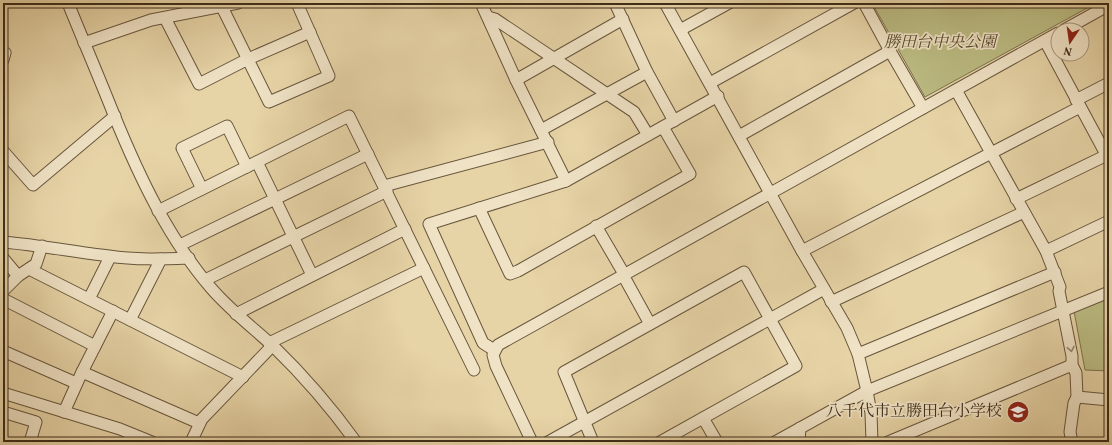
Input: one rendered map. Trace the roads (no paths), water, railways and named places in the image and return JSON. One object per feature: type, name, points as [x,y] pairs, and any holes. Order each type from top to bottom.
[{"type":"street","points":[[68,3],[115,116],[120,133],[158,211],[188,258],[205,280],[236,314],[271,344],[331,407],[356,442]]},
{"type":"street","points":[[84,43],[151,20],[235,3]]},
{"type":"street","points":[[221,5],[269,102],[329,76],[297,3]]},
{"type":"street","points":[[482,3],[516,80],[566,181]]},
{"type":"street","points":[[616,3],[647,72],[674,121]]},
{"type":"street","points":[[665,3],[718,96],[802,251],[847,328],[858,354],[867,391],[871,413],[872,442]]},
{"type":"street","points":[[680,30],[729,3]]},
{"type":"street","points":[[710,83],[854,3]]},
{"type":"street","points":[[864,3],[923,108]]},
{"type":"street","points":[[1077,22],[1102,6]]},
{"type":"street","points":[[488,17],[495,19],[609,93],[634,112],[648,135]]},
{"type":"street","points":[[166,18],[199,84],[310,32]]},
{"type":"street","points":[[516,80],[623,19]]},
{"type":"street","points":[[532,442],[496,366],[494,350],[498,345],[770,192],[1050,38]]},
{"type":"street","points":[[1016,199],[1108,156],[1045,41]]},
{"type":"street","points":[[739,136],[890,51]]},
{"type":"street","points":[[3,52],[5,53],[3,60]]},
{"type":"street","points":[[541,130],[647,72]]},
{"type":"street","points":[[802,251],[991,154],[1109,83]]},
{"type":"street","points":[[956,90],[1046,251],[1060,287],[1059,291],[1064,310],[1072,356],[1072,365],[1076,373],[1077,396],[1074,403],[1070,432],[1072,442]]},
{"type":"street","points":[[494,350],[483,343],[429,224],[566,181],[718,96]]},
{"type":"street","points":[[3,151],[33,185],[115,116]]},
{"type":"street","points":[[158,211],[349,116],[474,370]]},
{"type":"street","points":[[202,189],[182,148],[227,126],[275,199],[312,275]]},
{"type":"street","points":[[480,208],[510,274],[690,174],[664,127]]},
{"type":"street","points":[[205,280],[294,237],[385,189],[548,142]]},
{"type":"street","points":[[180,245],[368,154]]},
{"type":"street","points":[[831,302],[1024,212]]},
{"type":"street","points":[[1046,251],[1109,221]]},
{"type":"street","points":[[596,226],[624,274],[650,324]]},
{"type":"street","points":[[236,314],[405,229]]},
{"type":"street","points":[[3,242],[42,246],[110,257],[161,260],[188,258]]},
{"type":"street","points":[[3,291],[18,276],[36,264],[42,246]]},
{"type":"street","points":[[89,299],[110,257]]},
{"type":"street","points":[[3,258],[18,276]]},
{"type":"street","points":[[130,320],[161,260]]},
{"type":"street","points":[[191,442],[199,423],[243,377],[271,344],[424,268]]},
{"type":"street","points":[[28,269],[243,377]]},
{"type":"street","points":[[593,442],[564,372],[744,272],[796,366],[660,442]]},
{"type":"street","points":[[858,354],[1054,272]]},
{"type":"street","points":[[548,442],[824,289]]},
{"type":"street","points":[[775,442],[867,391],[1109,292]]},
{"type":"street","points":[[3,299],[95,346]]},
{"type":"street","points":[[64,412],[76,383],[113,312]]},
{"type":"street","points":[[3,351],[76,383]]},
{"type":"street","points":[[888,442],[1072,365]]},
{"type":"street","points":[[82,372],[199,423]]},
{"type":"street","points":[[3,394],[120,429],[152,442]]},
{"type":"street","points":[[1077,396],[1109,400]]},
{"type":"street","points":[[3,412],[36,422],[30,442]]},
{"type":"street","points":[[703,418],[717,442]]},
{"type":"street","points":[[799,442],[800,428]]},
{"type":"place","name":"八千代市立勝田台小学校","points":[[1018,412]]},
{"type":"park label","name":"勝田台中央公園","points":[[940,43]]}]
